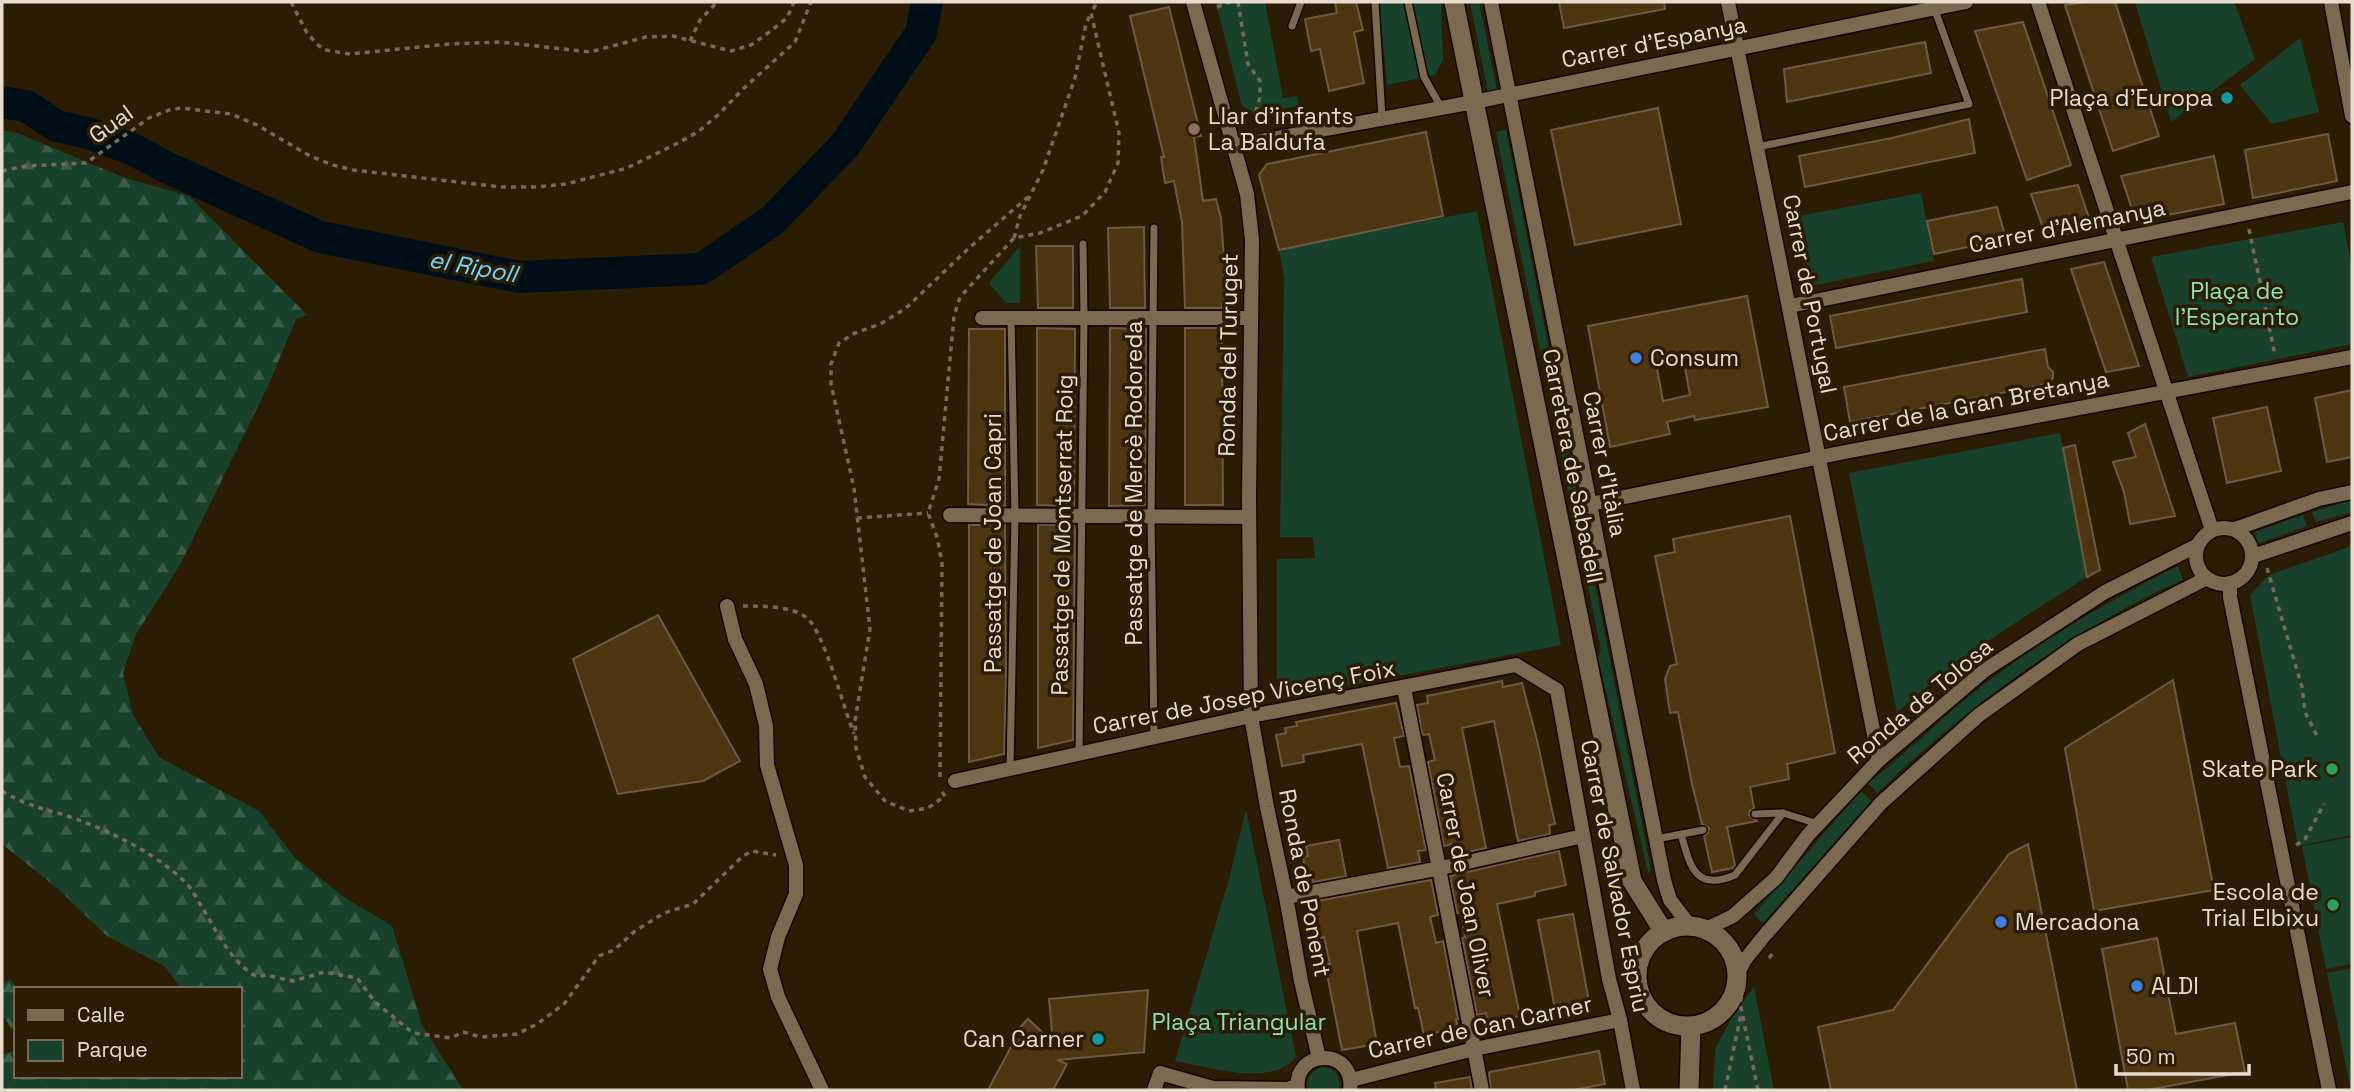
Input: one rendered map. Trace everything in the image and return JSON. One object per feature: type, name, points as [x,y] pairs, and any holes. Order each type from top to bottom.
[{"type":"street","name":"Ronda del Turuget","points":[[1193,2],[1247,194],[1252,240],[1249,517],[1251,716]]},
{"type":"street","name":"Carretera de Sabadell","points":[[1454,2],[1632,881],[1664,932]]},
{"type":"street","name":"Carrer d'Itàlia","points":[[1491,2],[1664,880],[1670,900],[1697,928]]},
{"type":"street","name":"Carrer de Portugal","points":[[1728,2],[1879,760]]},
{"type":"street","name":"Carrer d'Espanya","points":[[1233,146],[1474,102],[1737,49],[1933,5],[1966,2]]},
{"type":"street","points":[[2038,2],[2212,530]]},
{"type":"street","points":[[2331,2],[2352,116]]},
{"type":"street","name":"Carrer d'Alemanya","points":[[1790,306],[2352,192]]},
{"type":"street","points":[[982,318],[1251,318]]},
{"type":"street","name":"Carrer de la Gran Bretanya","points":[[1590,504],[2352,357]]},
{"type":"street","points":[[2352,492],[2319,499],[2235,529],[2220,527],[2212,530],[2198,545],[2197,563],[2207,578],[2214,582],[2230,583],[2246,574],[2258,554],[2352,523]]},
{"type":"street","points":[[950,515],[1249,517]]},
{"type":"street","points":[[2235,529],[2248,540],[2258,554]]},
{"type":"street","name":"Ronda de Tolosa","points":[[1697,928],[1733,916],[1776,878],[1818,825],[1879,760],[1985,670],[2105,592],[2198,545]]},
{"type":"street","points":[[1741,976],[1726,945],[1713,933],[1697,928],[1682,927],[1664,932],[1652,940],[1642,954],[1637,969],[1638,986],[1643,1001],[1654,1014],[1668,1022],[1690,1027],[1715,1017],[1727,1006],[1741,976],[1744,961],[1764,936],[1881,803],[1979,715],[2078,644],[2207,578]]},
{"type":"street","points":[[2230,583],[2230,597],[2329,1090]]},
{"type":"street","points":[[727,606],[735,639],[756,684],[766,726],[767,765],[774,796],[795,859],[796,894],[778,937],[770,970],[778,997],[822,1090]]},
{"type":"street","name":"Carrer de Josep Vicenç Foix","points":[[955,781],[1251,716],[1516,666],[1539,679]]},
{"type":"street","name":"Carrer de Salvador Espriu","points":[[1539,679],[1557,691],[1609,979],[1633,1090]]},
{"type":"street","name":"Carrer de Joan Oliver","points":[[1404,688],[1482,1090]]},
{"type":"street","name":"Ronda de Ponent","points":[[1251,716],[1266,807],[1319,1058]]},
{"type":"street","points":[[1286,897],[1441,868],[1583,836]]},
{"type":"street","name":"Carrer de Can Carner","points":[[1350,1085],[1474,1049],[1620,1020]]},
{"type":"street","points":[[1689,1090],[1690,1027]]},
{"type":"street","points":[[1154,1090],[1160,1073],[1213,1088],[1298,1088],[1301,1071],[1319,1058],[1328,1058],[1343,1065],[1350,1085]]},
{"type":"lane","points":[[1292,26],[1301,2]]},
{"type":"lane","points":[[1375,2],[1382,118]]},
{"type":"lane","points":[[1408,2],[1424,77],[1441,108]]},
{"type":"lane","points":[[1757,147],[1969,104],[1933,5]]},
{"type":"lane","name":"Passatge de Mercè Rodoreda","points":[[1154,228],[1151,517],[1154,738]]},
{"type":"lane","name":"Passatge de Montserrat Roig","points":[[1079,753],[1083,244]]},
{"type":"lane","name":"Passatge de Joan Capri","points":[[1010,768],[1014,515],[1012,318]]},
{"type":"lane","points":[[1681,834],[1690,865],[1700,878],[1714,881],[1725,879],[1735,875],[1783,813]]},
{"type":"lane","points":[[1755,814],[1783,813],[1818,825]]},
{"type":"lane","points":[[1656,839],[1703,830]]},
{"type":"path","points":[[291,2],[307,33],[318,46],[337,53],[385,52],[450,44],[500,42],[590,52],[646,37],[673,36],[724,50],[740,49],[760,39],[787,18],[794,2]]},
{"type":"path","points":[[690,41],[701,20],[717,2]]},
{"type":"path","name":"Gual","points":[[2,171],[25,166],[86,163],[149,118],[169,110],[191,109],[231,114],[257,125],[310,156],[353,170],[501,187],[566,184],[627,168],[659,154],[699,131],[795,42],[811,2]]},
{"type":"path","points":[[1028,197],[906,308],[882,323],[853,334],[839,343],[831,363],[831,384],[854,488],[870,629],[858,694],[856,748],[865,777],[885,801],[909,811],[928,808],[945,796],[942,792],[939,753],[942,563],[937,537],[928,513],[939,479],[954,316],[960,297],[1014,238],[1020,216],[1047,158],[1075,78],[1086,24],[1097,2]]},
{"type":"path","points":[[1217,7],[1230,2]]},
{"type":"path","points":[[1238,2],[1248,64],[1260,81],[1260,97],[1255,114]]},
{"type":"path","points":[[1014,238],[1040,233],[1082,216],[1105,192],[1118,163],[1119,133],[1091,13]]},
{"type":"path","points":[[2246,213],[2279,371]]},
{"type":"path","points":[[857,518],[928,513]]},
{"type":"path","points":[[2258,554],[2302,687],[2305,712],[2318,738]]},
{"type":"path","points":[[727,606],[780,607],[807,618],[820,637],[855,736]]},
{"type":"path","points":[[2,791],[28,805],[72,818],[127,841],[154,859],[188,885],[218,934],[249,973],[258,977],[267,975],[293,981],[324,972],[358,978],[375,1002],[413,1033],[451,1038],[463,1032],[489,1037],[517,1034],[527,1029],[564,1004],[599,956],[614,950],[635,931],[664,913],[692,904],[743,856],[752,851],[761,851],[795,859]]},
{"type":"path","points":[[2282,853],[2305,839],[2324,804]]},
{"type":"path","points":[[1618,937],[1626,935]]},
{"type":"path","points":[[1741,976],[1740,1003],[1758,1090]]},
{"type":"path","points":[[1725,1090],[1742,1010]]},
{"type":"green space","points":[[1216,2],[1265,2],[1283,98],[1297,96],[1299,106],[1255,114],[1242,106]]},
{"type":"green space","points":[[1379,2],[1441,2],[1443,60],[1435,75],[1387,85]]},
{"type":"green space","points":[[1470,2],[1479,2],[1497,90],[1488,93]]},
{"type":"green space","points":[[2135,2],[2234,2],[2255,59],[2171,122]]},
{"type":"green space","points":[[2300,38],[2319,112],[2272,124],[2240,85]]},
{"type":"green space","points":[[2,130],[17,133],[125,178],[189,196],[307,315],[296,319],[269,384],[180,565],[136,634],[123,673],[133,715],[159,757],[259,811],[295,858],[344,897],[392,926],[422,1025],[463,1090],[2,1090],[2,1055],[14,1051],[14,1078],[242,1078],[242,987],[180,987],[164,966],[107,936],[57,888],[2,844]]},
{"type":"green space","points":[[1506,130],[1651,870],[1648,873],[1598,657],[1601,650],[1496,132]]},
{"type":"green space","points":[[1921,193],[1934,261],[1811,286],[1799,216]]},
{"type":"green space","points":[[1477,211],[1561,645],[1277,699],[1277,559],[1315,558],[1313,537],[1280,537],[1284,277],[1279,250]]},
{"type":"green space","name":"Plaça de l'Esperanto","points":[[2343,222],[2352,268],[2352,344],[2188,377],[2151,257]]},
{"type":"green space","points":[[1020,246],[1020,303],[1006,303],[989,283]]},
{"type":"green space","points":[[2060,433],[2087,577],[1941,675],[1897,713],[1849,473]]},
{"type":"green space","points":[[2352,500],[2352,512],[2316,522],[2312,512]]},
{"type":"green space","points":[[2303,515],[2307,526],[2257,544],[2255,532]]},
{"type":"green space","name":"Skate Park","points":[[2352,546],[2352,835],[2298,846],[2250,595],[2269,575]]},
{"type":"green space","points":[[2178,566],[2183,580],[2120,611],[2023,672],[1933,742],[1877,793],[1868,783],[1967,698],[2029,652],[2127,593]]},
{"type":"green space","points":[[1861,791],[1871,801],[1764,922],[1760,921],[1754,914]]},
{"type":"green space","name":"Plaça Triangular","points":[[1246,809],[1296,1057],[1271,1072],[1256,1073],[1222,1071],[1175,1061],[1229,879]]},
{"type":"green space","name":"Escola de Trial Elbixu","points":[[2352,837],[2352,964],[2326,969],[2302,846]]},
{"type":"green space","points":[[2352,968],[2352,1090],[2351,1090],[2327,973]]},
{"type":"green space","points":[[10,979],[16,987],[14,987],[14,1033],[2,1014],[2,986]]},
{"type":"green space","points":[[1754,987],[1774,1090],[1713,1090],[1715,1049],[1734,1014]]},
{"type":"green space","points":[[1322,1067],[1331,1069],[1336,1074],[1339,1090],[1308,1090],[1307,1082],[1310,1076]]},
{"type":"building","points":[[1335,2],[1356,2],[1363,30],[1354,32],[1364,83],[1329,91],[1320,49],[1311,51],[1305,19],[1337,13]]},
{"type":"building","points":[[1559,2],[1664,2],[1665,9],[1564,28]]},
{"type":"building","points":[[2115,2],[2159,136],[2113,151],[2065,5]]},
{"type":"building","points":[[1169,7],[1201,136],[1194,137],[1203,201],[1216,199],[1221,218],[1224,258],[1222,308],[1185,308],[1182,222],[1174,181],[1165,183],[1161,157],[1164,157],[1130,16]]},
{"type":"building","points":[[2023,22],[2071,165],[2027,180],[1975,31]]},
{"type":"building","points":[[1925,42],[1931,73],[1787,102],[1784,69]]},
{"type":"building","points":[[1658,108],[1681,224],[1575,245],[1551,130]]},
{"type":"building","points":[[1969,119],[1975,153],[1805,187],[1799,156],[1892,138]]},
{"type":"building","points":[[1426,132],[1443,216],[1279,250],[1259,175],[1267,164]]},
{"type":"building","points":[[2328,134],[2337,181],[2253,198],[2245,150]]},
{"type":"building","points":[[2214,156],[2224,204],[2136,221],[2121,176]]},
{"type":"building","points":[[2078,185],[2092,227],[2047,239],[2031,194]]},
{"type":"building","points":[[1997,207],[2006,239],[1934,254],[1927,221]]},
{"type":"building","points":[[1144,227],[1145,308],[1110,308],[1108,228]]},
{"type":"building","points":[[1036,246],[1073,246],[1073,308],[1038,308]]},
{"type":"building","points":[[2104,262],[2139,366],[2106,372],[2071,269]]},
{"type":"building","points":[[2022,279],[2027,312],[1836,348],[1830,316]]},
{"type":"building","name":"Consum","points":[[1747,296],[1768,407],[1695,420],[1694,416],[1667,422],[1670,434],[1610,447],[1588,326]],"holes":[[[1683,357],[1690,395],[1663,401],[1656,363]]]},
{"type":"building","points":[[1037,328],[1075,329],[1074,506],[1037,505]]},
{"type":"building","points":[[1110,328],[1146,329],[1145,505],[1109,506]]},
{"type":"building","points":[[1185,328],[1222,328],[1223,505],[1185,505]]},
{"type":"building","points":[[969,329],[1005,329],[1005,506],[968,504]]},
{"type":"building","points":[[2045,349],[2048,367],[2053,372],[2053,378],[2048,384],[1850,422],[1844,387]]},
{"type":"building","points":[[2352,390],[2352,457],[2327,462],[2315,398]]},
{"type":"building","points":[[2267,407],[2281,471],[2227,483],[2213,418]]},
{"type":"building","points":[[2145,424],[2175,516],[2130,524],[2124,492],[2113,462],[2136,457],[2128,433]]},
{"type":"building","points":[[2075,445],[2100,570],[2087,577],[2063,448]]},
{"type":"building","points":[[1790,516],[1835,753],[1787,764],[1789,779],[1750,787],[1754,808],[1749,815],[1757,821],[1727,827],[1735,865],[1733,868],[1712,872],[1704,836],[1709,828],[1702,824],[1678,712],[1670,713],[1665,679],[1670,666],[1677,664],[1655,556],[1675,552],[1673,539]]},
{"type":"building","points":[[969,525],[1005,525],[1006,684],[1004,754],[969,762]]},
{"type":"building","points":[[1038,525],[1074,525],[1075,530],[1073,740],[1038,748]]},
{"type":"building","points":[[658,615],[740,761],[703,781],[618,794],[573,659]]},
{"type":"building","points":[[2173,680],[2214,890],[2094,911],[2065,748]]},
{"type":"building","points":[[1502,681],[1503,687],[1522,683],[1555,824],[1549,825],[1550,834],[1518,841],[1494,721],[1462,728],[1486,848],[1454,855],[1452,844],[1444,846],[1428,762],[1435,760],[1429,734],[1422,733],[1417,705],[1428,703],[1427,696]]},
{"type":"building","points":[[1396,703],[1404,736],[1394,738],[1400,767],[1409,766],[1426,850],[1418,851],[1420,862],[1388,868],[1362,744],[1303,755],[1304,762],[1282,766],[1276,735],[1286,733],[1285,728],[1297,726],[1296,722]]},
{"type":"building","points":[[1339,840],[1346,876],[1313,882],[1311,873],[1306,873],[1303,857],[1308,856],[1306,846]]},
{"type":"building","name":"Mercadona","points":[[2028,844],[2077,1090],[1831,1090],[1818,1027],[1893,1010],[2009,854]]},
{"type":"building","points":[[1559,851],[1566,885],[1535,892],[1535,896],[1497,904],[1520,1016],[1488,1022],[1486,1013],[1477,1015],[1462,938],[1465,937],[1461,913],[1457,913],[1450,876]]},
{"type":"building","points":[[1431,880],[1438,915],[1430,917],[1436,943],[1443,941],[1458,1028],[1424,1035],[1418,1008],[1415,1008],[1398,923],[1357,931],[1377,1044],[1342,1050],[1325,964],[1330,964],[1324,937],[1317,939],[1310,907],[1318,905],[1317,901]]},
{"type":"building","points":[[1573,914],[1589,1002],[1555,1009],[1538,920]]},
{"type":"building","name":"ALDI","points":[[2157,938],[2176,1034],[2235,1023],[2245,1072],[2147,1090],[2128,1090],[2102,949]]},
{"type":"building","name":"Can Carner","points":[[1148,990],[1144,1052],[1057,1060],[1067,1064],[1053,1090],[988,1090],[1012,1045],[1025,1036],[1018,1030],[1028,1019],[1053,1042],[1049,999]]},
{"type":"building","points":[[1599,1051],[1605,1084],[1573,1090],[1491,1090],[1490,1072]]},
{"type":"building","points":[[1470,1077],[1472,1090],[1436,1090],[1435,1083]]},
{"type":"waterway","name":"el Ripoll","points":[[2,102],[26,106],[57,126],[88,133],[134,150],[320,237],[519,277],[701,269],[773,220],[845,145],[921,33],[927,2]]},
{"type":"place","name":"Plaça d'Europa","points":[[2227,98]]},
{"type":"place","name":"Llar d'infants La Baldufa","points":[[1194,129]]},
{"type":"place","name":"Consum","points":[[1636,358]]},
{"type":"place","name":"Skate Park","points":[[2332,769]]},
{"type":"place","name":"Escola de Trial Elbixu","points":[[2333,905]]},
{"type":"place","name":"Mercadona","points":[[2001,922]]},
{"type":"place","name":"ALDI","points":[[2137,986]]},
{"type":"place","name":"Can Carner","points":[[1098,1039]]}]
